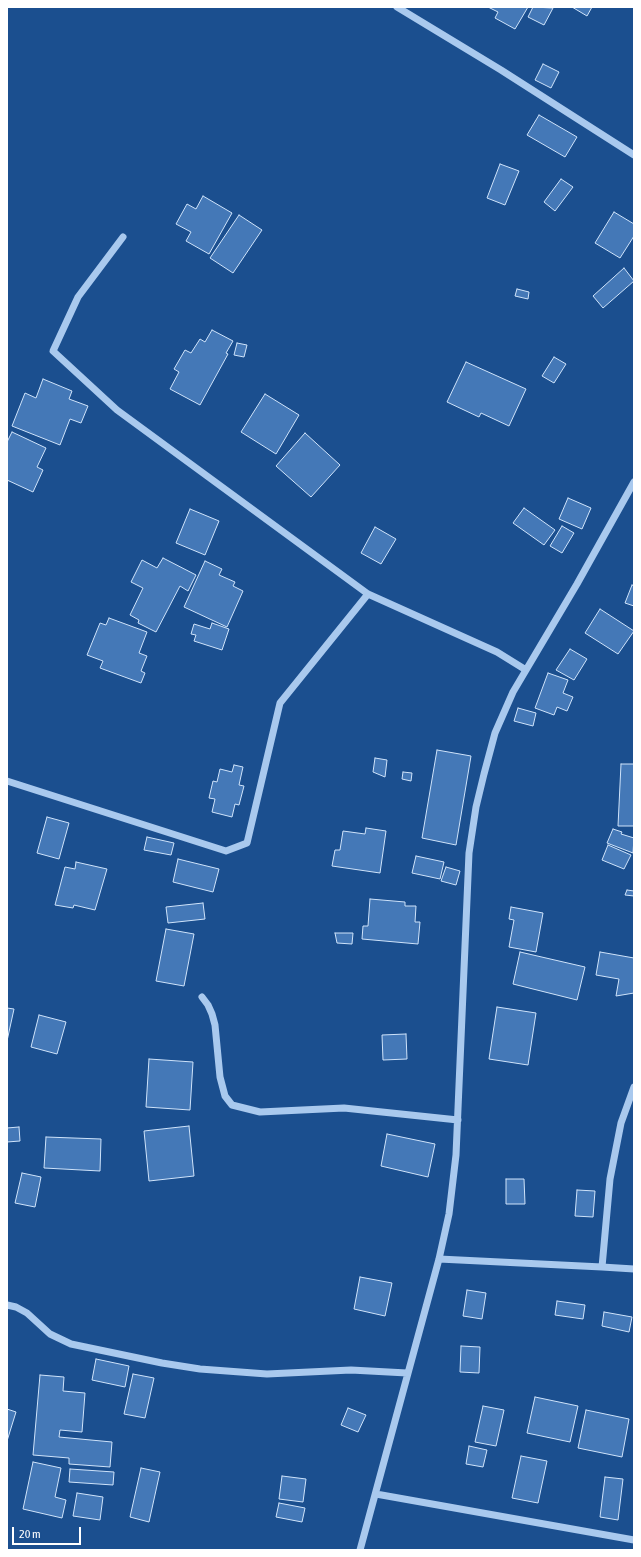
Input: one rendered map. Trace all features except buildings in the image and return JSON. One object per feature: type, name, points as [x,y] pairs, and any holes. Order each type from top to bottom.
[{"type":"street","points":[[397,7],[494,66],[634,155]]},
{"type":"street","points":[[123,237],[78,297],[53,351],[117,410],[368,594],[497,652],[526,670]]},
{"type":"street","points":[[360,1550],[439,1259],[449,1214],[456,1155],[458,1120],[469,853],[475,815],[495,733],[512,692],[577,584],[634,482]]},
{"type":"street","points":[[7,781],[226,851],[247,844],[280,703],[368,594]]},
{"type":"street","points":[[202,997],[208,1004],[214,1019],[220,1077],[225,1096],[232,1105],[260,1112],[344,1108],[458,1120]]},
{"type":"street","points":[[602,1266],[610,1180],[621,1123],[634,1087]]},
{"type":"street","points":[[439,1259],[602,1266],[634,1269]]},
{"type":"street","points":[[7,1305],[16,1307],[27,1313],[50,1334],[71,1344],[162,1363],[200,1369],[267,1374],[351,1370],[407,1373]]},
{"type":"street","points":[[376,1494],[634,1540]]}]
